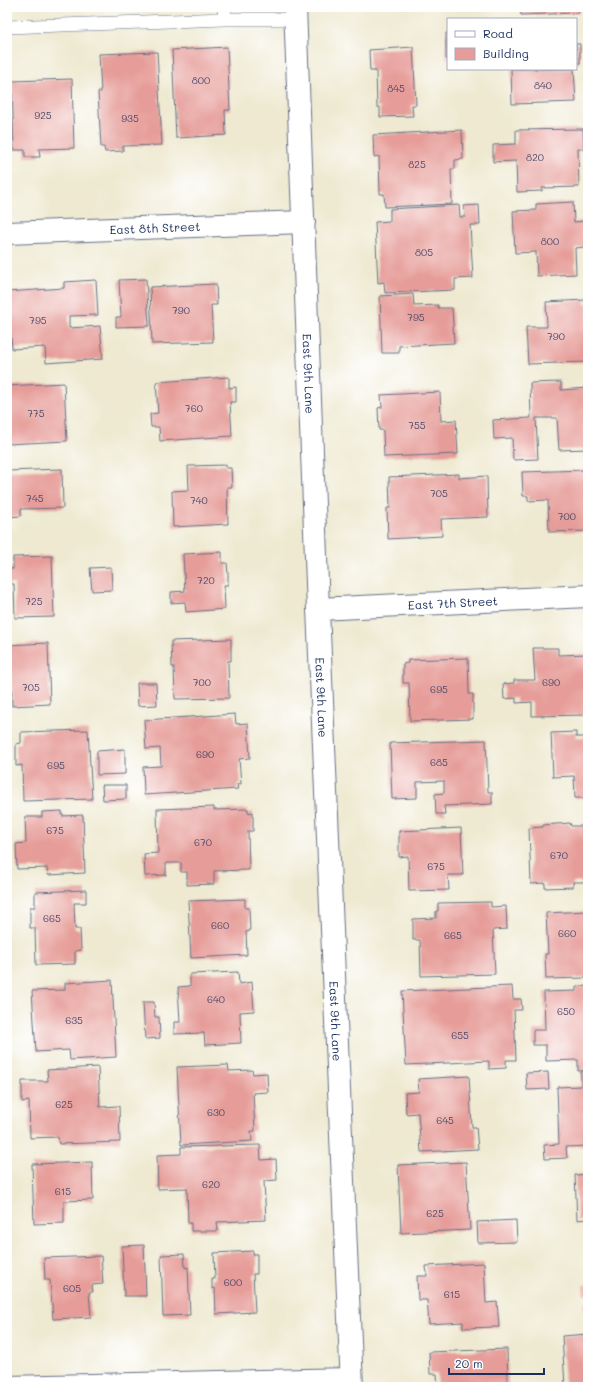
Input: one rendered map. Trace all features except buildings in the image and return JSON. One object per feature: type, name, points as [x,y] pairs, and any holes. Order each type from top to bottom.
[{"type":"street","name":"East 9th Lane","points":[[296,13],[318,609],[352,1383]]},
{"type":"street","name":"East 8th Street","points":[[7,233],[304,222]]},
{"type":"street","name":"East 7th Street","points":[[318,609],[588,596]]},
{"type":"street","points":[[7,1386],[352,1383]]},
{"type":"lane","points":[[7,27],[224,13],[296,13]]}]
